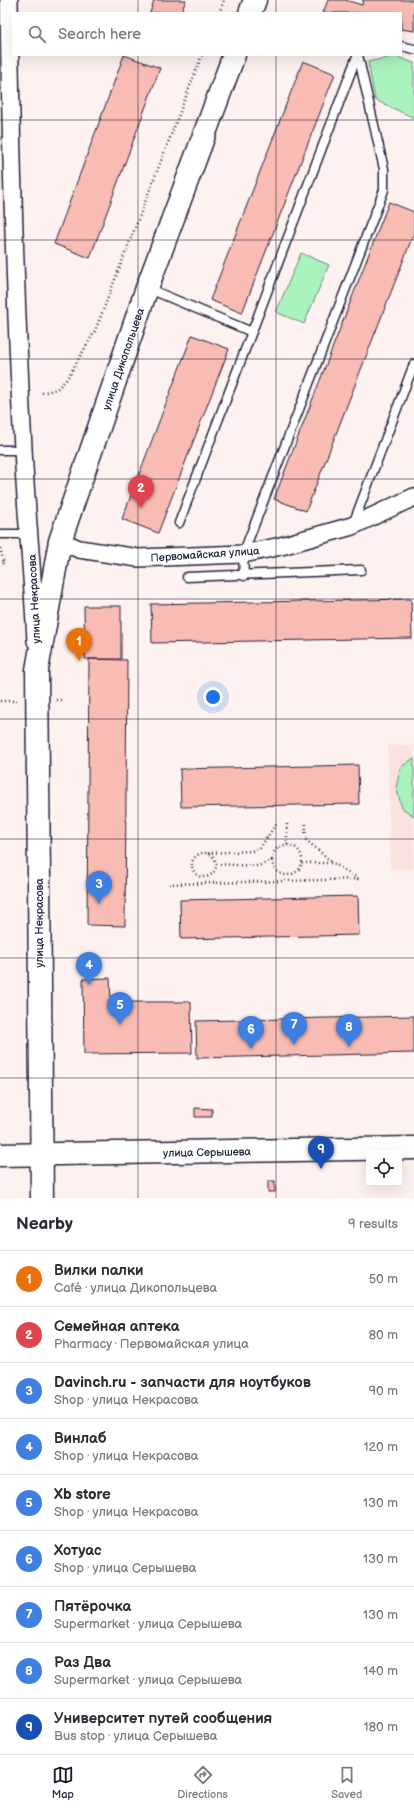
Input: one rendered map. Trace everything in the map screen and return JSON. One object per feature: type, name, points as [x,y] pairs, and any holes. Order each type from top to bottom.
[{"type":"main road","points":[[250,12],[255,0]]},
{"type":"main road","name":"улица Дикопольцева","points":[[37,670],[60,540],[147,288],[234,56]]},
{"type":"main road","name":"улица Некрасова","points":[[37,670],[42,1198]]},
{"type":"main road","name":"улица Серышева","points":[[0,1155],[414,1148]]},
{"type":"street","name":"улица Некрасова","points":[[9,0],[8,168],[23,450],[30,534],[37,670]]},
{"type":"street","name":"Первомайская улица","points":[[60,540],[79,549],[138,558],[243,554],[281,546],[352,526],[414,497]]},
{"type":"lane","points":[[402,46],[414,50]]},
{"type":"lane","points":[[179,523],[358,56]]},
{"type":"lane","points":[[244,576],[243,554],[384,190],[384,169],[358,56]]},
{"type":"lane","points":[[147,288],[252,332]]},
{"type":"lane","points":[[352,526],[414,364]]},
{"type":"lane","points":[[0,450],[23,450]]},
{"type":"lane","points":[[0,534],[30,534]]},
{"type":"lane","points":[[186,577],[244,576],[361,570]]},
{"type":"path","points":[[219,12],[224,0]]},
{"type":"path","points":[[42,394],[57,389],[67,379],[95,331],[202,56]]},
{"type":"path","points":[[0,548],[4,563],[0,563]]},
{"type":"path","points":[[203,877],[196,875],[192,869],[192,862],[195,856],[201,853],[252,851],[260,848],[276,824]]},
{"type":"path","points":[[287,824],[287,845]]},
{"type":"path","points":[[169,884],[360,879],[333,863],[305,839],[306,824]]},
{"type":"path","points":[[287,845],[298,850],[302,863],[299,869],[286,875],[278,872],[273,865],[273,860],[277,849],[287,845]]},
{"type":"path","points":[[196,883],[203,877],[213,873],[216,864],[213,856],[208,853]]},
{"type":"path","points":[[216,864],[258,866],[273,860]]},
{"type":"path","points":[[302,863],[333,863]]},
{"type":"path","points":[[286,875],[286,881]]},
{"type":"shaded area","points":[[388,745],[414,745],[414,869],[390,869]]},
{"type":"green space","points":[[395,56],[414,63],[414,118],[375,100],[368,62]]},
{"type":"green space","points":[[301,253],[329,265],[304,324],[276,312]]},
{"type":"green space","points":[[414,758],[414,816],[402,808],[396,787],[401,767]]},
{"type":"building","points":[[154,0],[186,0],[181,12],[150,12]]},
{"type":"building","points":[[328,0],[345,0],[362,5],[363,0],[414,0],[414,31],[402,29],[402,12],[323,12]]},
{"type":"building","points":[[124,56],[160,68],[90,258],[54,244]]},
{"type":"building","points":[[303,61],[335,74],[242,313],[210,300]]},
{"type":"building","points":[[389,202],[414,212],[414,233],[306,511],[274,499]]},
{"type":"building","points":[[192,335],[229,349],[158,533],[122,519]]},
{"type":"building","points":[[411,599],[412,638],[152,643],[151,604]]},
{"type":"building","points":[[84,606],[121,606],[121,659],[85,659]]},
{"type":"building","points":[[89,659],[127,660],[125,926],[87,925]]},
{"type":"building","points":[[358,765],[359,804],[181,807],[180,769]]},
{"type":"building","points":[[358,896],[359,935],[181,939],[180,900]]},
{"type":"building","points":[[110,978],[111,1002],[191,1002],[192,1053],[84,1054],[83,979]]},
{"type":"building","points":[[414,1016],[414,1053],[197,1058],[196,1021]]},
{"type":"building","points":[[195,1108],[212,1109],[212,1117],[195,1117]]},
{"type":"building","points":[[268,1181],[275,1181],[275,1192],[268,1192]]},
{"type":"place","name":"Семейная аптека","points":[[141,508]]},
{"type":"place","name":"Вилки палки","points":[[79,661]]},
{"type":"place","name":"Davinch.ru - запчасти для ноутбуков","points":[[99,904]]},
{"type":"place","name":"Винлаб","points":[[89,985]]},
{"type":"place","name":"Xb store","points":[[120,1025]]},
{"type":"place","name":"Пятёрочка","points":[[294,1045]]},
{"type":"place","name":"Раз Два","points":[[349,1047]]},
{"type":"place","name":"Хотуас","points":[[251,1049]]},
{"type":"place","name":"Университет путей сообщения","points":[[321,1169]]}]
